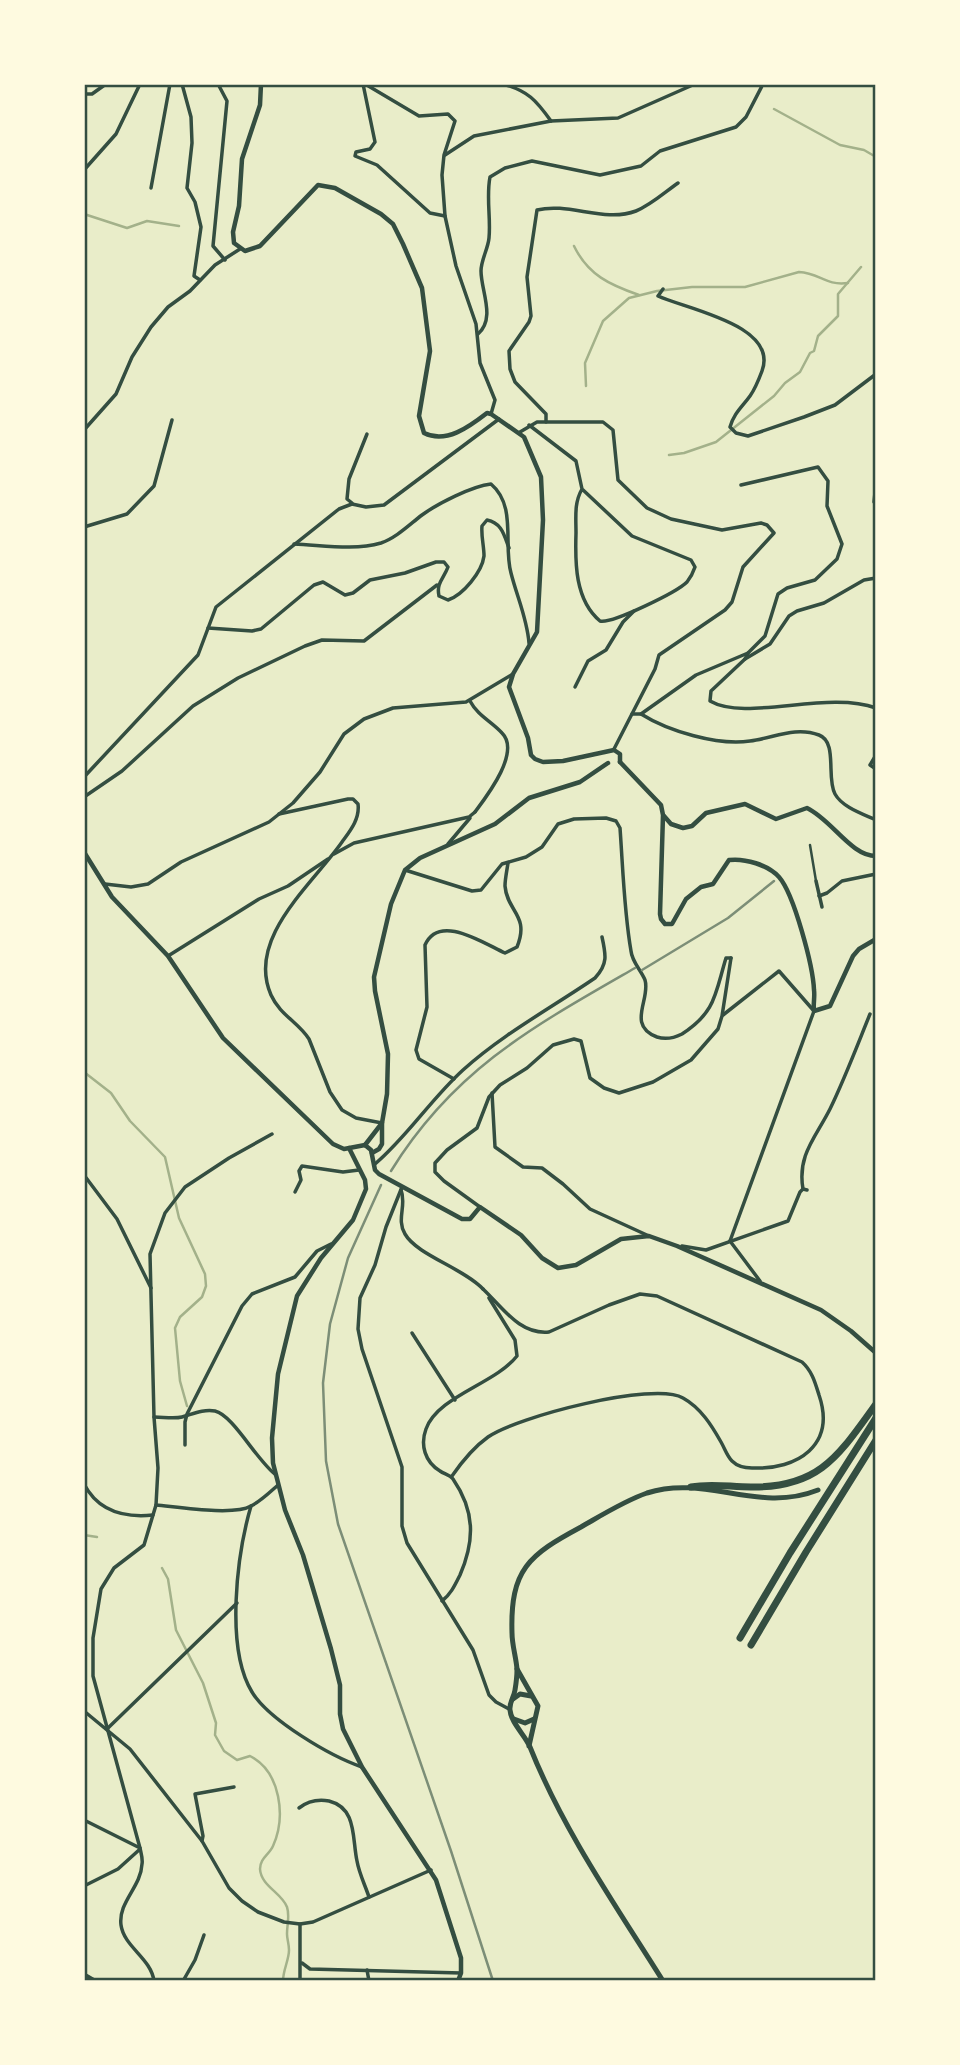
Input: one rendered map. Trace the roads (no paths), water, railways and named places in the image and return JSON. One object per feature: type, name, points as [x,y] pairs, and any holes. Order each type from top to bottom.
[{"type":"highway","points":[[691,1487],[710,1484],[765,1487],[795,1482],[819,1471],[833,1460],[876,1404]]},
{"type":"highway","points":[[740,1638],[790,1553],[876,1418]]},
{"type":"highway","points":[[751,1645],[876,1440]]},
{"type":"main road","points":[[663,1981],[589,1863],[509,1709],[517,1668],[512,1633],[513,1601],[521,1575],[536,1553],[631,1500],[662,1489],[691,1487],[776,1499],[793,1498],[818,1490]]},
{"type":"main road","points":[[517,1668],[538,1706],[529,1746]]},
{"type":"main road","points":[[513,1699],[520,1695],[531,1696]]},
{"type":"main road","points":[[514,1719],[525,1723],[535,1718]]},
{"type":"street","points":[[84,94],[92,94],[106,84]]},
{"type":"street","points":[[84,170],[116,134],[140,84]]},
{"type":"street","points":[[151,188],[170,84]]},
{"type":"street","points":[[183,84],[191,117],[187,188],[195,202],[201,227],[194,276],[201,280]]},
{"type":"street","points":[[218,84],[227,100],[213,246],[225,260]]},
{"type":"street","points":[[261,84],[260,105],[242,159],[239,206],[233,232],[233,239],[240,249],[246,251],[260,246],[318,185],[334,188],[381,214],[393,224],[422,288],[430,351],[419,416],[424,433],[432,437],[447,436],[491,414],[520,432],[541,477],[537,632],[513,674],[509,687],[528,738],[531,755],[535,760],[543,762],[563,761],[611,751],[620,754],[620,762],[661,805],[661,919],[665,924],[672,924],[686,899],[701,887],[713,884],[729,860],[739,860],[770,869],[780,878],[796,910],[812,973],[814,1011],[730,1241]]},
{"type":"street","points":[[364,84],[419,116],[448,114],[455,121],[444,155],[444,216],[456,267],[478,334],[480,363],[495,400],[491,414]]},
{"type":"street","points":[[364,84],[375,142],[370,149],[356,152],[355,156],[377,165],[430,213],[444,216]]},
{"type":"street","points":[[502,84],[526,92],[551,121]]},
{"type":"street","points":[[444,155],[474,136],[551,121],[618,118],[695,84]]},
{"type":"street","points":[[478,334],[483,330],[487,316],[481,269],[489,239],[490,177],[505,168],[532,161],[600,175],[641,166],[660,151],[736,127],[746,117],[763,84]]},
{"type":"street","points":[[546,422],[546,414],[515,382],[510,369],[509,351],[531,316],[527,277],[537,210],[549,207],[615,215],[637,211],[678,183]]},
{"type":"street","points":[[84,430],[116,394],[132,357],[151,327],[168,307],[215,265],[240,249]]},
{"type":"street","points":[[663,289],[658,296],[716,316],[754,336],[762,347],[764,367],[752,394],[733,416],[730,427],[736,433],[748,436],[824,409],[848,397],[876,374]]},
{"type":"street","points":[[84,776],[198,655],[216,607],[340,509],[352,504],[366,507],[384,505],[499,419]]},
{"type":"street","points":[[84,527],[127,514],[154,486],[172,420]]},
{"type":"street","points":[[520,432],[537,422],[603,422],[610,426],[614,435],[618,480],[636,499],[656,513],[722,530],[767,524],[774,533],[743,567],[732,602],[725,610],[659,655],[655,669],[632,714],[606,757],[608,763]]},
{"type":"street","points":[[529,425],[576,461],[582,489],[632,536],[687,557],[694,563],[693,574],[681,587],[636,610],[606,622],[600,621],[588,608],[575,568],[576,502],[582,489]]},
{"type":"street","points":[[352,504],[348,499],[349,479],[368,434]]},
{"type":"street","points":[[641,714],[696,675],[748,653],[765,636],[778,594],[815,580],[837,559],[842,544],[827,506],[828,481],[818,467],[741,485]]},
{"type":"street","points":[[876,483],[876,504]]},
{"type":"street","points":[[294,544],[359,547],[382,542],[425,513],[472,489],[491,484],[496,488],[509,525],[510,570],[527,625],[530,645]]},
{"type":"street","points":[[439,583],[439,596],[448,600],[457,597],[468,585],[482,562],[482,526],[486,520],[495,522],[502,529],[509,548]]},
{"type":"street","points":[[84,797],[122,771],[193,706],[237,678],[322,640],[364,641],[434,589],[445,576],[448,567],[444,562],[436,562],[405,573],[370,580],[353,593],[345,595],[323,582],[314,585],[261,629],[252,631],[208,628]]},
{"type":"street","points":[[876,578],[864,580],[824,603],[789,616],[770,643],[746,659],[711,691],[710,701],[746,708],[847,702],[860,702],[876,708]]},
{"type":"street","points":[[575,687],[588,661],[606,650],[623,622],[636,610]]},
{"type":"street","points":[[746,659],[748,653]]},
{"type":"street","points":[[103,884],[131,887],[148,884],[181,862],[269,822],[293,803],[316,778],[344,734],[364,719],[393,708],[470,701],[513,674]]},
{"type":"street","points":[[446,846],[488,795],[504,765],[508,751],[508,740],[504,734],[479,714],[470,701]]},
{"type":"street","points":[[632,714],[641,714],[674,730],[731,742],[750,741],[779,733],[817,734],[826,738],[829,745],[831,781],[835,794],[841,802],[876,820]]},
{"type":"street","points":[[876,755],[870,765],[876,769]]},
{"type":"street","points":[[608,763],[614,765],[620,762]]},
{"type":"street","points":[[373,1153],[382,1144],[388,1054],[374,977],[391,904],[405,870],[420,858],[495,824],[528,798],[580,782],[608,763]]},
{"type":"street","points":[[279,814],[348,799],[356,801],[359,808],[356,819],[333,855],[296,899],[278,926],[267,949],[264,972],[278,1008],[303,1030],[309,1039],[335,1101],[348,1115],[382,1123]]},
{"type":"street","points":[[663,815],[671,824],[683,828],[692,826],[706,813],[736,805],[745,804],[776,819],[807,808],[827,820],[859,852],[876,856]]},
{"type":"street","points":[[168,956],[260,899],[288,886],[354,843],[469,817],[475,812]]},
{"type":"street","points":[[405,870],[472,891],[481,890],[502,864],[526,857],[542,847],[558,824],[574,819],[606,818],[616,821],[620,832],[631,954],[643,976],[646,989],[640,1013],[642,1023],[648,1031],[656,1037],[674,1038],[707,1014],[726,958],[731,958],[718,1029],[691,1060],[653,1082],[620,1093],[604,1088],[590,1078],[581,1041],[574,1039],[553,1045],[492,1093],[477,1128],[447,1150],[435,1163],[435,1172],[444,1181],[520,1235],[542,1258],[558,1268],[576,1265],[621,1239],[649,1236]]},
{"type":"street","points":[[810,845],[822,907]]},
{"type":"street","points":[[84,852],[119,905],[168,956],[223,1038],[328,1140],[341,1149],[365,1145],[382,1123]]},
{"type":"street","points":[[454,1079],[419,1059],[416,1050],[427,1007],[425,945],[429,936],[438,930],[458,932],[505,953],[517,947],[522,935],[521,922],[505,887],[508,863]]},
{"type":"street","points":[[819,896],[842,881],[876,874]]},
{"type":"street","points":[[374,1164],[391,1150],[454,1079],[492,1045],[596,978],[607,959],[602,937]]},
{"type":"street","points":[[814,1011],[830,1006],[853,956],[876,939]]},
{"type":"street","points":[[722,1016],[779,971],[814,1011]]},
{"type":"street","points":[[677,1246],[706,1250],[788,1222],[805,1189],[801,1175],[808,1144],[829,1110],[870,1014]]},
{"type":"street","points":[[492,1093],[495,1147],[523,1167],[542,1168],[590,1209],[821,1310],[858,1336],[876,1353]]},
{"type":"street","points":[[154,1981],[152,1971],[125,1936],[121,1925],[121,1913],[143,1866],[93,1676],[93,1638],[98,1600],[105,1581],[114,1568],[144,1545],[156,1505],[158,1468],[150,1254],[162,1220],[177,1196],[207,1172],[272,1134]]},
{"type":"street","points":[[382,1144],[391,1150]]},
{"type":"street","points":[[365,1145],[373,1153],[379,1174],[400,1187],[462,1219],[470,1219],[480,1207]]},
{"type":"street","points":[[349,1148],[366,1185],[365,1194],[353,1220],[303,1284],[293,1309],[278,1374],[272,1438],[276,1475],[331,1649],[340,1685],[341,1722],[362,1767],[431,1870],[452,1923],[461,1958],[458,1981]]},
{"type":"street","points":[[295,1192],[301,1180],[299,1171],[302,1166],[343,1171],[359,1170]]},
{"type":"street","points":[[84,1175],[117,1219],[152,1290]]},
{"type":"street","points":[[400,1187],[404,1199],[400,1213],[401,1224],[409,1239],[483,1289],[524,1329],[540,1333],[559,1328],[640,1294],[657,1296],[802,1362],[809,1368],[822,1402],[823,1429],[816,1446],[801,1459],[766,1467],[744,1467],[734,1463],[695,1406],[671,1394],[570,1406],[498,1431],[476,1448],[452,1476]]},
{"type":"street","points":[[400,1187],[375,1265],[360,1297],[359,1339],[402,1467],[402,1526],[407,1543],[473,1650],[489,1695],[509,1709]]},
{"type":"street","points":[[730,1241],[764,1286]]},
{"type":"street","points":[[184,1445],[187,1414],[242,1306],[252,1294],[295,1277],[317,1251],[333,1243]]},
{"type":"street","points":[[442,1601],[454,1588],[466,1562],[471,1524],[466,1504],[452,1476],[436,1469],[428,1461],[424,1451],[424,1438],[430,1420],[507,1366],[517,1356],[515,1340],[483,1289]]},
{"type":"street","points":[[412,1333],[455,1400]]},
{"type":"street","points":[[154,1416],[180,1418],[187,1414],[215,1411],[225,1416],[264,1467],[276,1475]]},
{"type":"street","points":[[84,1484],[97,1502],[121,1515],[153,1515]]},
{"type":"street","points":[[156,1505],[226,1510],[251,1506],[278,1485]]},
{"type":"street","points":[[251,1506],[239,1551],[237,1603],[238,1658],[246,1680],[255,1697],[280,1720],[339,1759],[362,1767]]},
{"type":"street","points":[[107,1728],[237,1603]]},
{"type":"street","points":[[84,1711],[130,1749],[202,1841],[236,1895],[249,1906],[284,1922],[300,1924],[321,1919],[431,1870]]},
{"type":"street","points":[[202,1841],[195,1794],[234,1787]]},
{"type":"street","points":[[299,1808],[321,1799],[345,1808],[351,1818],[357,1862],[369,1897]]},
{"type":"street","points":[[84,1820],[140,1848]]},
{"type":"street","points":[[84,1886],[118,1869],[140,1848]]},
{"type":"street","points":[[300,1924],[300,1981]]},
{"type":"street","points":[[183,1981],[195,1960],[204,1934]]},
{"type":"street","points":[[302,1963],[310,1969],[461,1973]]},
{"type":"street","points":[[367,1970],[369,1981]]},
{"type":"street","points":[[84,1974],[96,1981]]},
{"type":"waterway","points":[[774,109],[840,145],[864,150],[876,157]]},
{"type":"waterway","points":[[84,214],[127,228],[147,221],[179,226]]},
{"type":"waterway","points":[[574,246],[593,272],[639,295]]},
{"type":"waterway","points":[[669,455],[716,442],[800,372],[810,353],[814,351],[818,336],[838,316],[838,294],[861,267]]},
{"type":"waterway","points":[[586,386],[585,363],[603,321],[629,298],[692,287],[745,287],[799,272],[834,283],[848,283]]},
{"type":"waterway","points":[[84,1072],[111,1093],[130,1121],[165,1157],[179,1218],[205,1274],[206,1286],[202,1297],[180,1317],[175,1328],[180,1381],[187,1406]]},
{"type":"waterway","points":[[84,1535],[97,1537]]},
{"type":"waterway","points":[[162,1568],[168,1579],[176,1630],[203,1683],[216,1723],[215,1735],[224,1751],[237,1760],[250,1756],[260,1763],[268,1773],[278,1796],[280,1809],[277,1834],[271,1849],[261,1862],[260,1869],[264,1880],[288,1910],[289,1954],[283,1981]]},
{"type":"railway","points":[[642,970],[728,918],[774,881]]},
{"type":"railway","points":[[391,1171],[415,1135],[469,1077],[530,1031],[635,968]]},
{"type":"railway","points":[[381,1185],[348,1258],[330,1324],[323,1383],[326,1461],[338,1524],[493,1981]]}]
